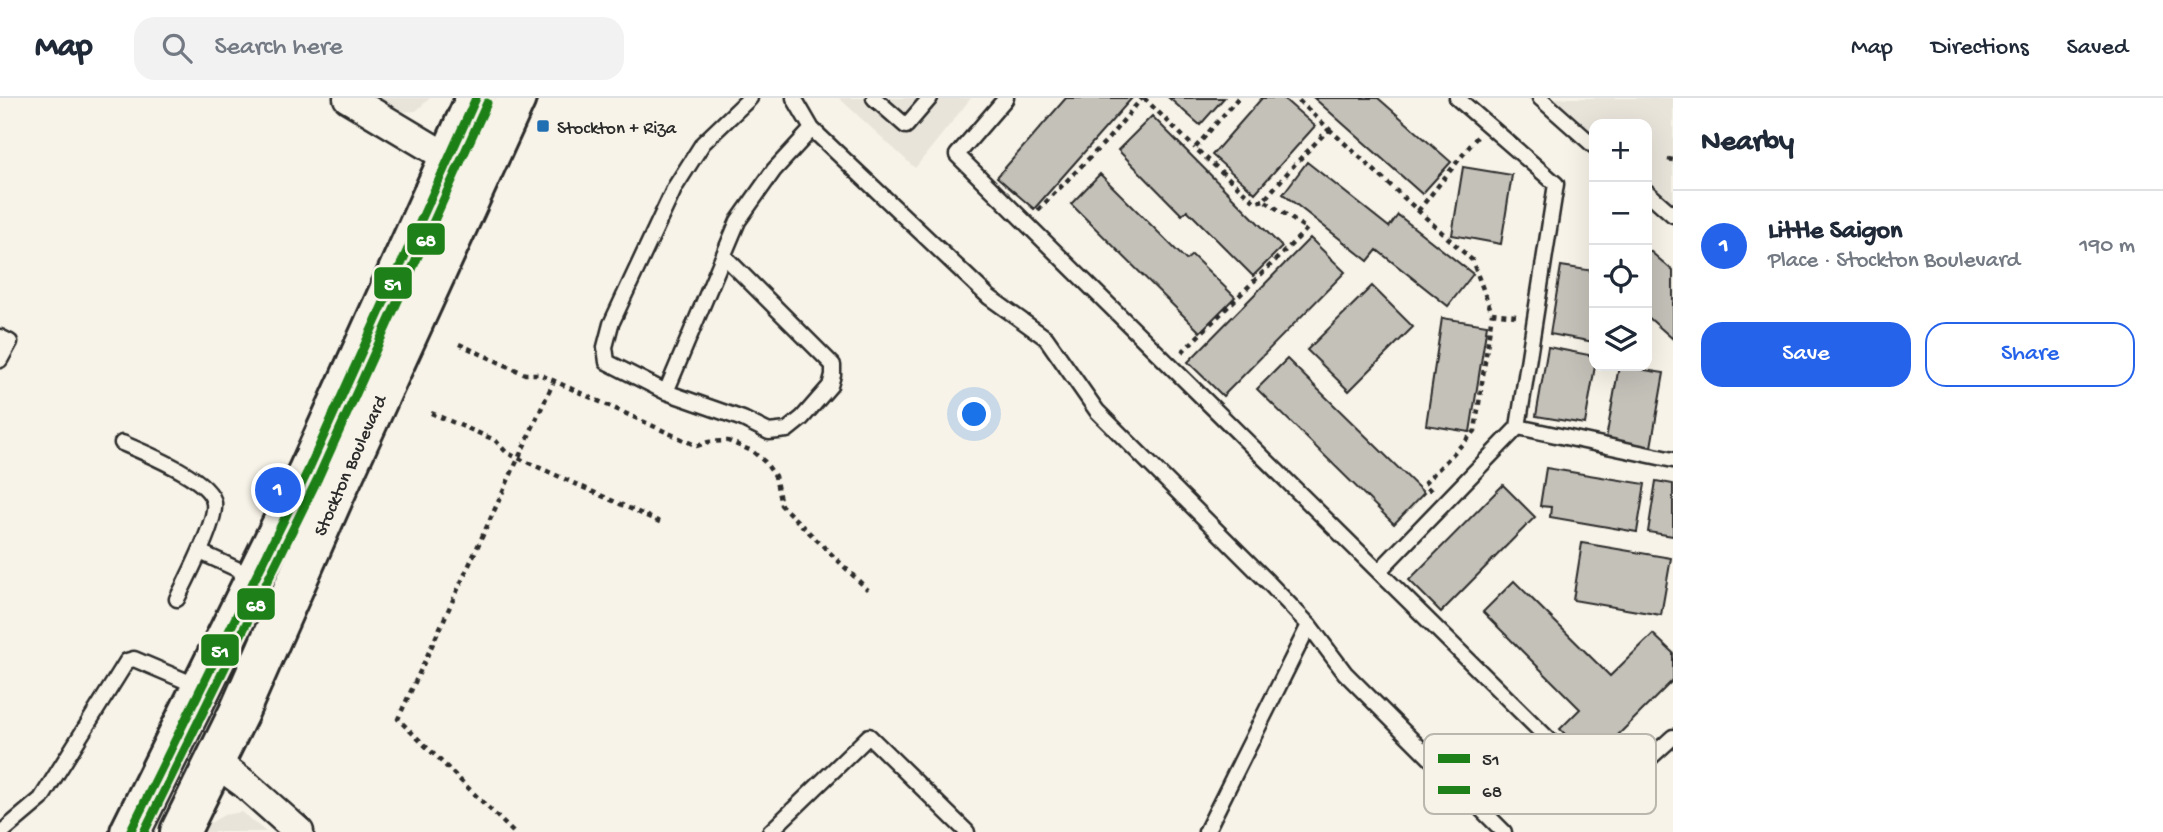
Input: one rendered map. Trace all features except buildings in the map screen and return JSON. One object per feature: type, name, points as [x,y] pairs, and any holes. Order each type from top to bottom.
[{"type":"main road","name":"Stockton Boulevard","points":[[130,832],[307,472],[476,98]]},
{"type":"main road","name":"Stockton Boulevard","points":[[180,832],[215,762],[516,98]]},
{"type":"main road","points":[[392,369],[383,334],[451,194],[450,159]]},
{"type":"main road","points":[[173,746],[215,762]]},
{"type":"street","points":[[348,98],[450,159]]},
{"type":"street","points":[[215,762],[246,784],[299,832]]},
{"type":"lane","points":[[723,256],[833,365],[830,386],[802,418],[787,430],[769,432],[743,419],[666,392],[607,362],[605,347],[611,324],[675,187],[703,143],[750,98]]},
{"type":"lane","points":[[794,98],[812,129],[989,298],[1046,338],[1097,411],[1310,625],[1345,673],[1424,752]]},
{"type":"lane","points":[[874,98],[906,126],[930,98]]},
{"type":"lane","points":[[1006,98],[957,155],[1543,734]]},
{"type":"lane","points":[[1378,571],[1518,428],[1556,184],[1457,98]]},
{"type":"lane","points":[[1540,98],[1589,142]]},
{"type":"lane","points":[[666,392],[738,221],[774,170],[812,129]]},
{"type":"lane","points":[[1652,196],[1673,215]]},
{"type":"lane","points":[[0,337],[10,342],[0,360]]},
{"type":"lane","points":[[1518,428],[1673,460]]},
{"type":"lane","points":[[122,443],[174,466],[210,492],[215,505],[200,552],[177,599]]},
{"type":"lane","points":[[200,552],[255,577]]},
{"type":"lane","points":[[1206,832],[1310,625]]},
{"type":"lane","points":[[2,832],[41,799],[127,661],[134,659],[201,688]]},
{"type":"lane","points":[[770,832],[869,736],[967,832]]},
{"type":"lane","points":[[1656,752],[1673,737]]},
{"type":"lane","points":[[1486,814],[1504,832]]},
{"type":"path","points":[[1026,223],[1107,140],[1143,98],[1255,202],[1265,200],[1329,129]]},
{"type":"path","points":[[1195,148],[1238,98]]},
{"type":"path","points":[[1296,98],[1472,260],[1492,313],[1475,431],[1424,484],[1444,503]]},
{"type":"path","points":[[1418,211],[1487,124]]},
{"type":"path","points":[[1169,365],[1307,229],[1265,200]]},
{"type":"path","points":[[1492,313],[1535,319]]},
{"type":"path","points":[[459,344],[525,374],[540,374],[697,446],[708,442],[728,441],[752,451],[765,462],[775,476],[781,505],[868,590]]},
{"type":"path","points":[[513,832],[398,719],[554,381]]},
{"type":"path","points":[[431,413],[495,440],[507,453],[662,523]]},
{"type":"shaded area","points":[[380,98],[430,98],[416,111],[400,112]]},
{"type":"shaded area","points":[[839,98],[971,98],[915,168]]},
{"type":"shaded area","points":[[1527,98],[1673,98],[1673,226],[1652,207],[1652,119],[1589,119],[1589,153]]},
{"type":"shaded area","points":[[242,812],[266,832],[202,832],[205,826],[224,815]]},
{"type":"transit line","name":"51","points":[[130,832],[307,473],[476,98]]},
{"type":"transit line","name":"68","points":[[144,832],[318,478],[487,103]]},
{"type":"place","name":"Stockton + Riza","points":[[543,126]]},
{"type":"place","name":"Little Saigon","points":[[278,490]]}]
